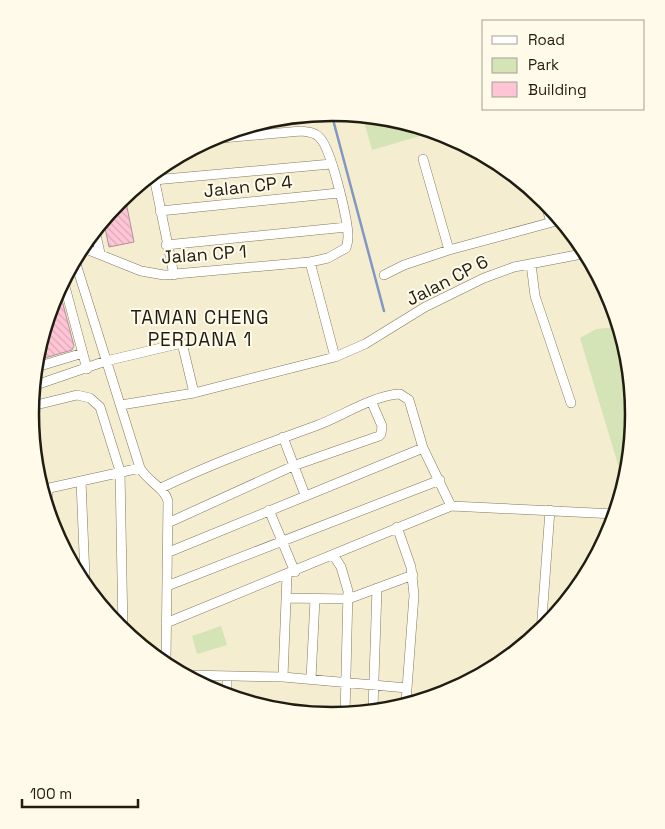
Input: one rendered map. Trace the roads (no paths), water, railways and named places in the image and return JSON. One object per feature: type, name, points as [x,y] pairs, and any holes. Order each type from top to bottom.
[{"type":"street","points":[[166,245],[347,227],[332,164],[320,137],[312,132],[301,131],[236,137]]},
{"type":"street","points":[[423,159],[449,250]]},
{"type":"street","points":[[157,179],[332,164]]},
{"type":"street","points":[[154,181],[166,245],[174,275]]},
{"type":"street","name":"Jalan CP 4","points":[[160,211],[339,193]]},
{"type":"street","points":[[384,276],[404,265],[449,250],[553,221]]},
{"type":"street","name":"Jalan CP 1","points":[[89,250],[151,274],[174,275],[310,262],[328,258],[346,248],[349,240],[347,227]]},
{"type":"street","points":[[97,239],[100,253]]},
{"type":"street","name":"Jalan CP 6","points":[[121,405],[194,393],[335,357],[366,344],[426,308],[484,278],[531,264],[579,255]]},
{"type":"street","points":[[310,262],[335,357]]},
{"type":"street","points":[[531,264],[535,296],[571,403]]},
{"type":"street","points":[[77,270],[140,468],[146,479],[161,488],[168,501],[170,522],[166,657]]},
{"type":"street","points":[[66,291],[87,369]]},
{"type":"street","points":[[40,384],[106,361],[182,343],[194,393]]},
{"type":"street","points":[[43,365],[83,353]]},
{"type":"street","points":[[161,488],[211,465],[394,394],[405,396],[408,400],[423,448],[451,506]]},
{"type":"street","points":[[39,404],[70,395],[84,395],[100,407],[120,471],[123,620]]},
{"type":"street","points":[[170,522],[294,466],[379,436],[382,430],[372,402]]},
{"type":"street","points":[[283,437],[305,495]]},
{"type":"street","points":[[169,552],[423,448]]},
{"type":"street","points":[[48,489],[140,468]]},
{"type":"street","points":[[167,586],[440,480]]},
{"type":"street","points":[[81,481],[85,573]]},
{"type":"street","points":[[166,623],[334,556],[397,527],[451,506],[609,514]]},
{"type":"street","points":[[269,510],[284,541],[291,573],[286,598],[283,677]]},
{"type":"street","points":[[542,620],[550,510]]},
{"type":"street","points":[[397,527],[412,575],[414,610],[406,699]]},
{"type":"street","points":[[334,556],[346,583],[348,599],[344,708]]},
{"type":"street","points":[[286,598],[348,599],[412,575]]},
{"type":"street","points":[[373,706],[377,588]]},
{"type":"street","points":[[311,678],[314,599]]},
{"type":"street","points":[[227,676],[227,689]]},
{"type":"street","points":[[201,677],[311,678],[407,688]]},
{"type":"waterway","points":[[333,121],[384,311]]},
{"type":"district","name":"TAMAN CHENG PERDANA 1","points":[[200,328]]}]
